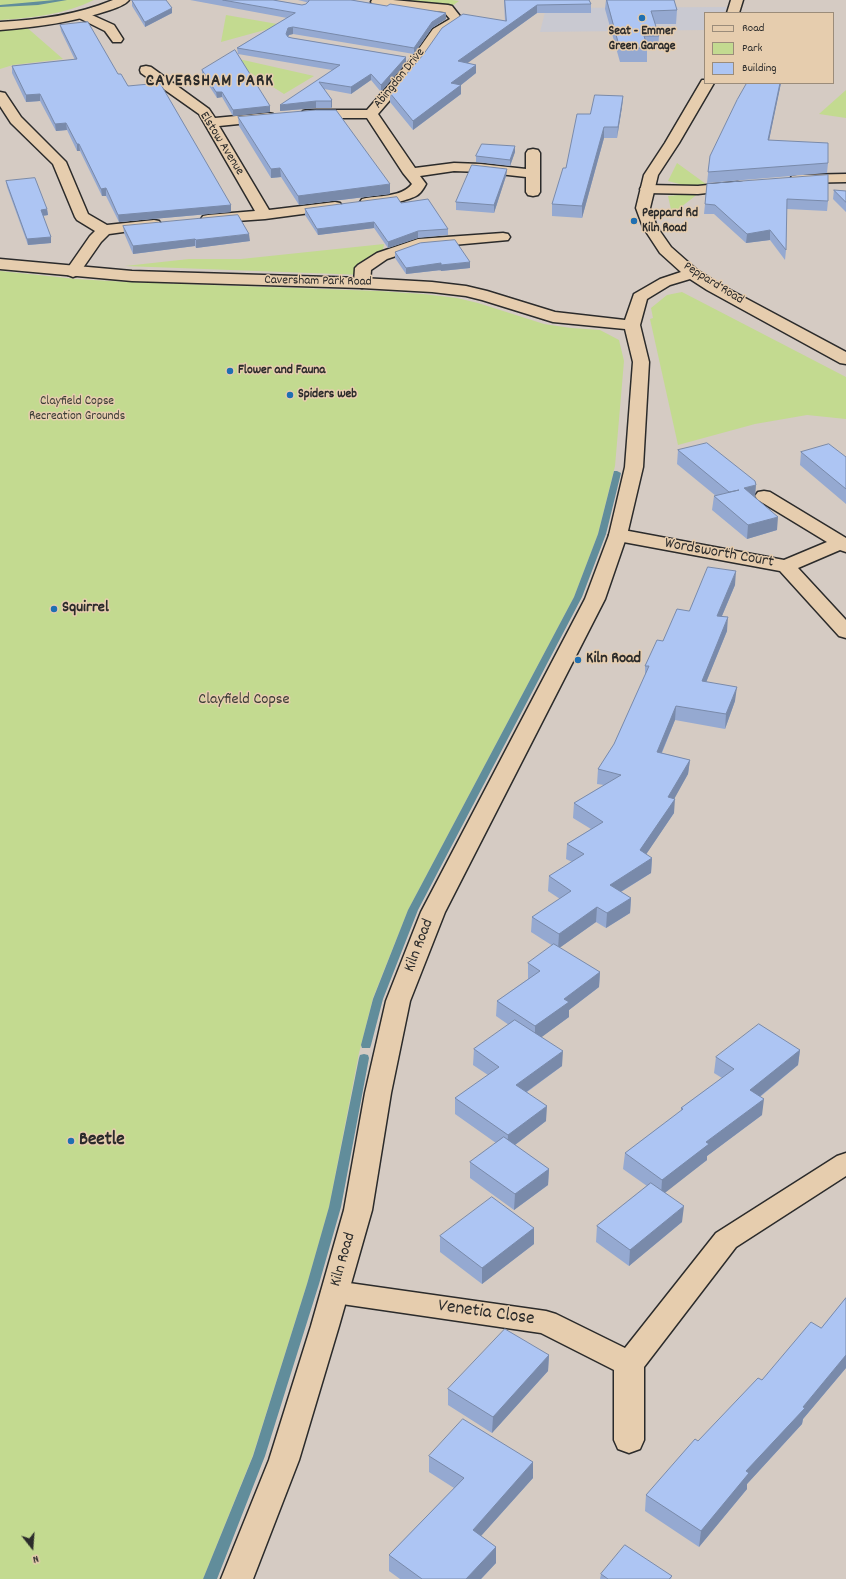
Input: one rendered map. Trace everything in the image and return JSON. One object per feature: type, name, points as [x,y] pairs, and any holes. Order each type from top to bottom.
[{"type":"street","points":[[0,26],[54,21],[109,7],[123,0]]},
{"type":"street","points":[[733,12],[737,0]]},
{"type":"street","name":"Abingdon Drive","points":[[197,220],[265,215],[353,204],[391,199],[412,193],[419,184],[410,173],[371,114],[418,60],[437,32],[457,20],[454,5],[376,2]]},
{"type":"street","points":[[83,14],[110,28],[117,39]]},
{"type":"street","points":[[402,57],[418,60]]},
{"type":"street","name":"Elstow Avenue","points":[[146,70],[204,112],[265,215]]},
{"type":"street","name":"Peppard Road","points":[[706,84],[672,143],[651,175],[643,208],[650,227],[664,250],[692,273],[714,287],[846,359]]},
{"type":"street","points":[[0,96],[16,120],[59,162],[82,217],[105,230]]},
{"type":"street","points":[[298,115],[316,113],[371,114]]},
{"type":"street","points":[[210,123],[284,116]]},
{"type":"street","points":[[533,153],[533,192]]},
{"type":"street","points":[[410,173],[454,167],[481,168],[533,174]]},
{"type":"street","points":[[782,181],[846,178]]},
{"type":"street","points":[[647,189],[698,190],[748,185]]},
{"type":"street","points":[[73,272],[94,239],[105,230],[167,223]]},
{"type":"street","points":[[362,283],[363,268],[382,256],[418,244],[503,238]]},
{"type":"street","name":"Caversham Park Road","points":[[0,264],[139,277],[362,283],[432,287],[466,291],[553,317],[632,325]]},
{"type":"street","name":"Kiln Road","points":[[237,1579],[284,1460],[335,1292],[358,1210],[381,1078],[398,1001],[433,912],[595,599],[618,535],[634,467],[641,362],[632,325],[640,297],[665,282],[692,273]]},
{"type":"street","name":"Wordsworth Court","points":[[764,496],[844,545]]},
{"type":"street","name":"Wordsworth Court","points":[[618,535],[786,566],[844,545]]},
{"type":"street","points":[[786,566],[846,632]]},
{"type":"street","points":[[629,1440],[629,1364],[726,1240],[846,1163]]},
{"type":"street","name":"Venetia Close","points":[[335,1292],[546,1322],[629,1364]]},
{"type":"shaded area","points":[[727,7],[724,12],[704,12],[704,30],[540,32],[546,8]]},
{"type":"green space","points":[[0,0],[94,0],[60,12],[0,20]]},
{"type":"green space","points":[[375,0],[452,0],[459,1],[448,9]]},
{"type":"green space","points":[[226,15],[283,25],[221,42]]},
{"type":"green space","points":[[24,25],[63,59],[13,65],[0,69],[0,26]]},
{"type":"green space","points":[[230,57],[314,76],[284,94],[235,63]]},
{"type":"green space","points":[[846,90],[846,118],[819,114]]},
{"type":"green space","points":[[677,163],[706,184],[687,186],[668,181]]},
{"type":"green space","points":[[699,193],[672,214],[668,196]]},
{"type":"green space","points":[[384,244],[382,256],[363,275],[125,266],[189,259],[241,259]]},
{"type":"green space","name":"Clayfield Copse","points":[[0,271],[76,279],[378,291],[457,298],[478,303],[544,324],[600,330],[619,340],[624,361],[615,466],[598,534],[574,597],[408,910],[373,998],[359,1053],[329,1207],[307,1284],[253,1455],[203,1579],[0,1579]]},
{"type":"green space","points":[[682,292],[846,377],[846,419],[807,415],[755,424],[678,445],[650,319],[653,318],[651,308],[667,295]]},
{"type":"building","points":[[132,0],[166,0],[172,8],[145,22]]},
{"type":"building","points":[[223,0],[273,0],[302,5],[306,4],[309,0],[351,0],[387,6],[390,4],[446,13],[432,22],[414,48],[293,27],[288,28],[286,34],[288,37],[292,38],[406,57],[381,85],[371,74],[351,87],[319,82],[332,100],[331,101],[280,105],[340,65],[237,48],[295,13]]},
{"type":"building","points":[[505,0],[589,0],[591,4],[537,5],[458,61],[476,65],[451,83],[461,85],[413,121],[390,93],[423,55],[442,28],[463,14],[506,21]]},
{"type":"building","points":[[607,0],[674,0],[677,10],[651,11],[659,36],[644,36],[648,48],[620,48]]},
{"type":"building","points":[[88,22],[118,74],[121,74],[128,86],[160,83],[231,205],[118,215],[106,188],[101,189],[79,144],[77,144],[66,123],[55,124],[40,94],[26,95],[12,66],[77,59],[60,25]]},
{"type":"building","points":[[235,50],[270,106],[233,110],[222,92],[216,92],[202,70]]},
{"type":"building","points":[[746,84],[780,84],[768,140],[828,143],[828,163],[708,172],[710,156]]},
{"type":"building","points":[[595,95],[623,96],[618,127],[604,127],[582,206],[552,204],[563,168],[566,168],[577,114],[590,114]]},
{"type":"building","points":[[316,110],[336,110],[390,184],[298,196],[280,168],[271,169],[238,117]]},
{"type":"building","points":[[482,144],[515,146],[510,160],[476,156]]},
{"type":"building","points":[[472,165],[507,169],[494,205],[456,202]]},
{"type":"building","points":[[828,175],[828,201],[787,199],[786,250],[770,230],[747,234],[715,205],[705,204],[707,184]]},
{"type":"building","points":[[35,178],[47,209],[41,210],[51,237],[27,239],[6,181]]},
{"type":"building","points":[[834,190],[846,191],[846,202]]},
{"type":"building","points":[[397,197],[401,203],[428,199],[448,229],[418,231],[388,242],[374,222],[317,229],[305,209]]},
{"type":"building","points":[[238,215],[249,234],[133,246],[123,226]]},
{"type":"building","points":[[455,240],[470,262],[441,265],[441,263],[406,268],[395,252],[420,243]]},
{"type":"building","points":[[707,443],[755,481],[756,485],[744,488],[778,517],[748,525],[714,496],[739,490],[729,492],[678,450]]},
{"type":"building","points":[[829,444],[846,457],[846,489],[801,452]]},
{"type":"building","points":[[708,567],[736,571],[717,616],[728,617],[702,681],[737,687],[726,714],[676,706],[657,752],[690,760],[668,797],[675,799],[640,850],[652,858],[610,885],[631,898],[607,913],[597,907],[559,934],[532,917],[571,891],[549,876],[584,854],[567,844],[603,822],[574,803],[621,775],[598,769],[614,744],[649,666],[645,666],[657,640],[663,641],[677,609],[689,611]]},
{"type":"building","points":[[554,944],[600,972],[564,999],[569,1002],[535,1026],[497,1001],[540,971],[528,963]]},
{"type":"building","points":[[515,1020],[563,1051],[516,1085],[547,1106],[508,1135],[455,1098],[499,1067],[474,1049]]},
{"type":"building","points":[[759,1024],[800,1050],[750,1090],[764,1099],[706,1142],[709,1144],[662,1180],[625,1153],[683,1109],[681,1108],[734,1069],[716,1057]]},
{"type":"building","points":[[504,1137],[549,1169],[515,1194],[470,1162]]},
{"type":"building","points":[[651,1183],[684,1206],[630,1250],[597,1226]]},
{"type":"building","points":[[492,1197],[534,1228],[482,1268],[440,1236]]},
{"type":"building","points":[[846,1298],[846,1355],[803,1407],[805,1408],[746,1471],[749,1473],[701,1531],[646,1495],[695,1439],[698,1441],[758,1378],[762,1380],[811,1322],[821,1328]]},
{"type":"building","points":[[505,1329],[549,1355],[493,1417],[448,1389]]},
{"type":"building","points":[[463,1419],[533,1462],[473,1530],[496,1547],[466,1579],[422,1579],[389,1555],[464,1478],[429,1456]]},
{"type":"building","points":[[625,1545],[672,1576],[669,1579],[608,1579],[601,1574]]},
{"type":"waterway","points":[[0,6],[38,4],[65,0]]},
{"type":"waterway","points":[[366,1045],[378,999],[413,910],[578,597],[602,534],[617,473]]},
{"type":"waterway","points":[[210,1579],[259,1456],[313,1284],[335,1207],[364,1058]]},
{"type":"place","name":"Seat - Emmer Green Garage","points":[[642,18]]},
{"type":"place","name":"Peppard Rd Kiln Road","points":[[634,221]]},
{"type":"place","name":"Flower and Fauna","points":[[230,371]]},
{"type":"place","name":"Spiders web","points":[[290,395]]},
{"type":"place","name":"Squirrel","points":[[54,609]]},
{"type":"place","name":"Kiln Road","points":[[578,660]]},
{"type":"place","name":"Beetle","points":[[71,1141]]},
{"type":"district","name":"CAVERSHAM PARK","points":[[210,83]]},
{"type":"park label","name":"Clayfield Copse Recreation Grounds","points":[[77,410]]}]
